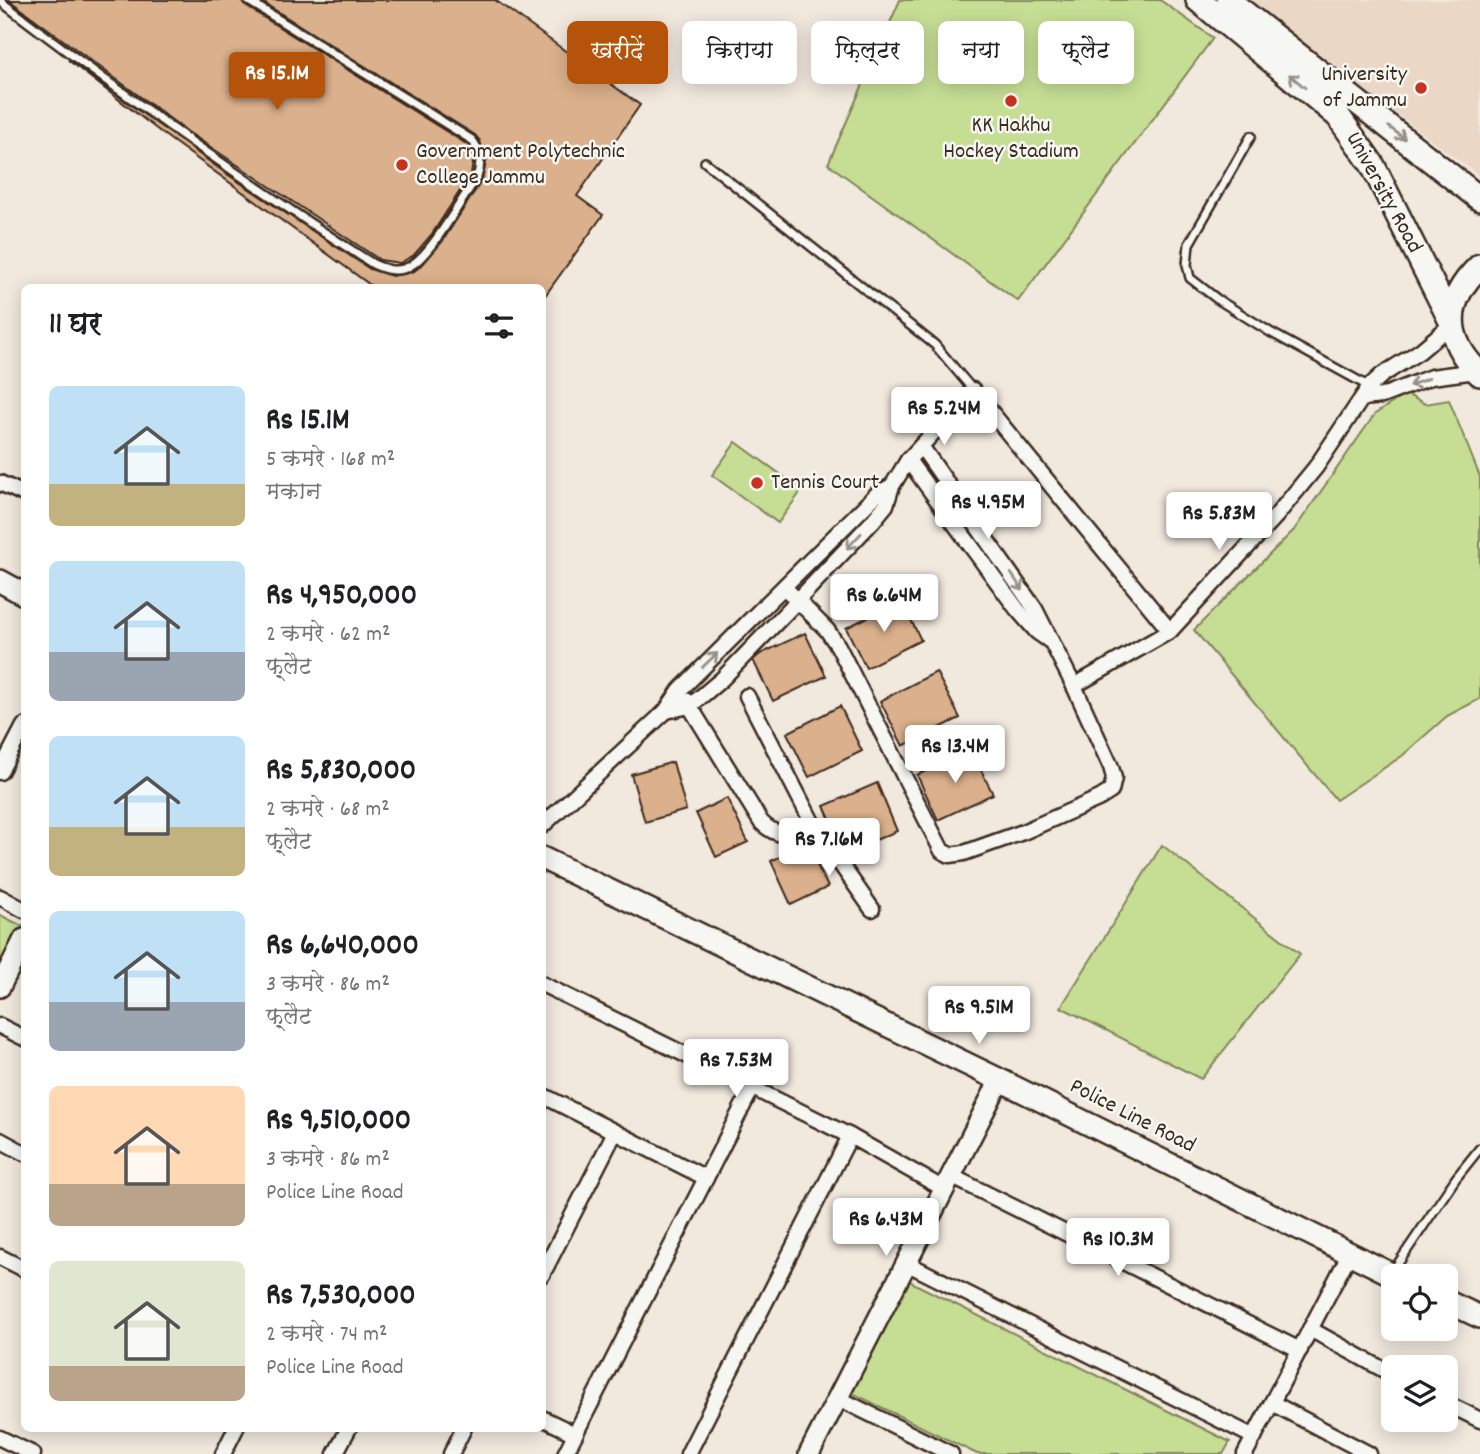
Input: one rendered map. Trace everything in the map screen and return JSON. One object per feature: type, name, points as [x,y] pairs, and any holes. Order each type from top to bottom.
[{"type":"main road","name":"University Road","points":[[1198,0],[1480,199]]},
{"type":"main road","name":"University Road","points":[[1228,0],[1345,106],[1451,322],[1460,347],[1478,373]]},
{"type":"main road","points":[[1451,322],[1458,292],[1480,266]]},
{"type":"main road","points":[[0,581],[21,592]]},
{"type":"main road","name":"Police Line Road","points":[[546,860],[1000,1080],[1381,1270]]},
{"type":"main road","points":[[1458,1307],[1480,1317]]},
{"type":"street","points":[[1074,686],[1170,631],[1276,516],[1372,393],[1382,375],[1420,351],[1451,322]]},
{"type":"street","points":[[1372,393],[1432,377],[1478,373]]},
{"type":"street","points":[[666,711],[690,706],[722,679],[798,600],[872,522],[886,505],[892,486],[908,460],[973,390],[1170,631]]},
{"type":"street","points":[[785,588],[827,630],[838,646],[942,851],[950,855],[964,853],[1023,832],[1111,791],[1114,778],[1111,767],[1050,641],[1046,627],[921,446]]},
{"type":"street","points":[[908,460],[1017,610],[1037,632],[1050,641]]},
{"type":"street","points":[[0,484],[21,493]]},
{"type":"street","points":[[546,822],[666,711],[680,690],[877,494],[892,486]]},
{"type":"street","points":[[680,690],[767,829],[784,835],[814,826]]},
{"type":"street","points":[[747,696],[814,826],[872,909]]},
{"type":"street","points":[[0,772],[21,732]]},
{"type":"street","points":[[0,897],[21,908]]},
{"type":"street","points":[[0,987],[21,945]]},
{"type":"street","points":[[546,986],[850,1136],[1300,1350]]},
{"type":"street","points":[[0,1026],[21,1036]]},
{"type":"street","points":[[809,1454],[1000,1080]]},
{"type":"street","points":[[565,1454],[752,1088]]},
{"type":"street","points":[[546,1097],[706,1178]]},
{"type":"street","points":[[546,1267],[615,1132]]},
{"type":"street","points":[[688,1454],[850,1136]]},
{"type":"street","points":[[0,1140],[21,1151]]},
{"type":"street","points":[[1245,1454],[1349,1255]]},
{"type":"street","points":[[0,1257],[21,1268]]},
{"type":"street","points":[[906,1263],[1254,1437]]},
{"type":"street","points":[[1310,1329],[1381,1368]]},
{"type":"street","points":[[838,1398],[951,1454]]},
{"type":"street","points":[[1272,1404],[1362,1452]]},
{"type":"street","points":[[1458,1409],[1480,1420]]},
{"type":"street","points":[[546,1420],[575,1434]]},
{"type":"street","points":[[223,1454],[234,1432]]},
{"type":"street","points":[[335,1454],[346,1432]]},
{"type":"street","points":[[451,1454],[462,1432]]},
{"type":"street","points":[[0,1438],[33,1454]]},
{"type":"lane","points":[[0,1],[122,94],[276,202],[373,264],[384,269],[408,267],[428,249],[477,177],[481,164],[476,145],[247,0]]},
{"type":"lane","points":[[1251,136],[1189,244],[1187,265],[1190,278],[1217,299],[1372,393]]},
{"type":"lane","points":[[705,162],[935,345],[973,390]]},
{"type":"lane","points":[[1400,1264],[1480,1148]]},
{"type":"shaded area","name":"University of Jammu","points":[[1244,0],[1480,0],[1480,176]]},
{"type":"green space","name":"KK Hakhu Hockey Stadium","points":[[900,0],[1160,0],[1213,38],[1018,301],[828,164],[863,84],[924,84],[924,21],[891,21]]},
{"type":"green space","points":[[1406,394],[1425,404],[1449,400],[1480,477],[1480,699],[1447,716],[1402,756],[1336,800],[1194,630],[1294,530],[1375,414]]},
{"type":"green space","name":"Tennis Court","points":[[736,442],[802,490],[778,523],[712,475]]},
{"type":"green space","points":[[1162,845],[1300,954],[1201,1079],[1061,1007]]},
{"type":"green space","points":[[0,915],[21,926],[21,934],[0,979]]},
{"type":"green space","points":[[899,1276],[1230,1442],[1223,1454],[977,1454],[840,1387]]},
{"type":"building","points":[[9,0],[241,0],[244,5],[468,145],[474,158],[471,174],[432,234],[414,255],[400,263],[380,260],[188,132]]},
{"type":"building","points":[[259,0],[495,0],[567,52],[567,84],[611,84],[640,105],[577,196],[603,215],[546,294],[546,284],[369,284],[163,134],[68,60],[227,174],[370,269],[392,276],[413,272],[442,242],[482,180],[486,162],[480,141],[475,135]]},
{"type":"building","points":[[901,600],[921,640],[866,668],[846,628]]},
{"type":"building","points":[[805,633],[826,676],[773,701],[753,660]]},
{"type":"building","points":[[936,672],[960,718],[903,746],[880,701]]},
{"type":"building","points":[[840,706],[862,751],[809,777],[787,733]]},
{"type":"building","points":[[971,750],[993,794],[938,820],[917,775]]},
{"type":"building","points":[[673,762],[686,810],[645,822],[631,774]]},
{"type":"building","points":[[877,783],[897,831],[845,853],[824,806]]},
{"type":"building","points":[[727,798],[748,842],[716,857],[696,813]]},
{"type":"building","points":[[807,844],[828,887],[791,905],[771,861]]},
{"type":"place","name":"University of Jammu","points":[[1421,88]]},
{"type":"place","name":"KK Hakhu Hockey Stadium","points":[[1011,101]]},
{"type":"place","name":"Government Polytechnic College Jammu","points":[[402,165]]},
{"type":"place","name":"Tennis Court","points":[[757,483]]}]
